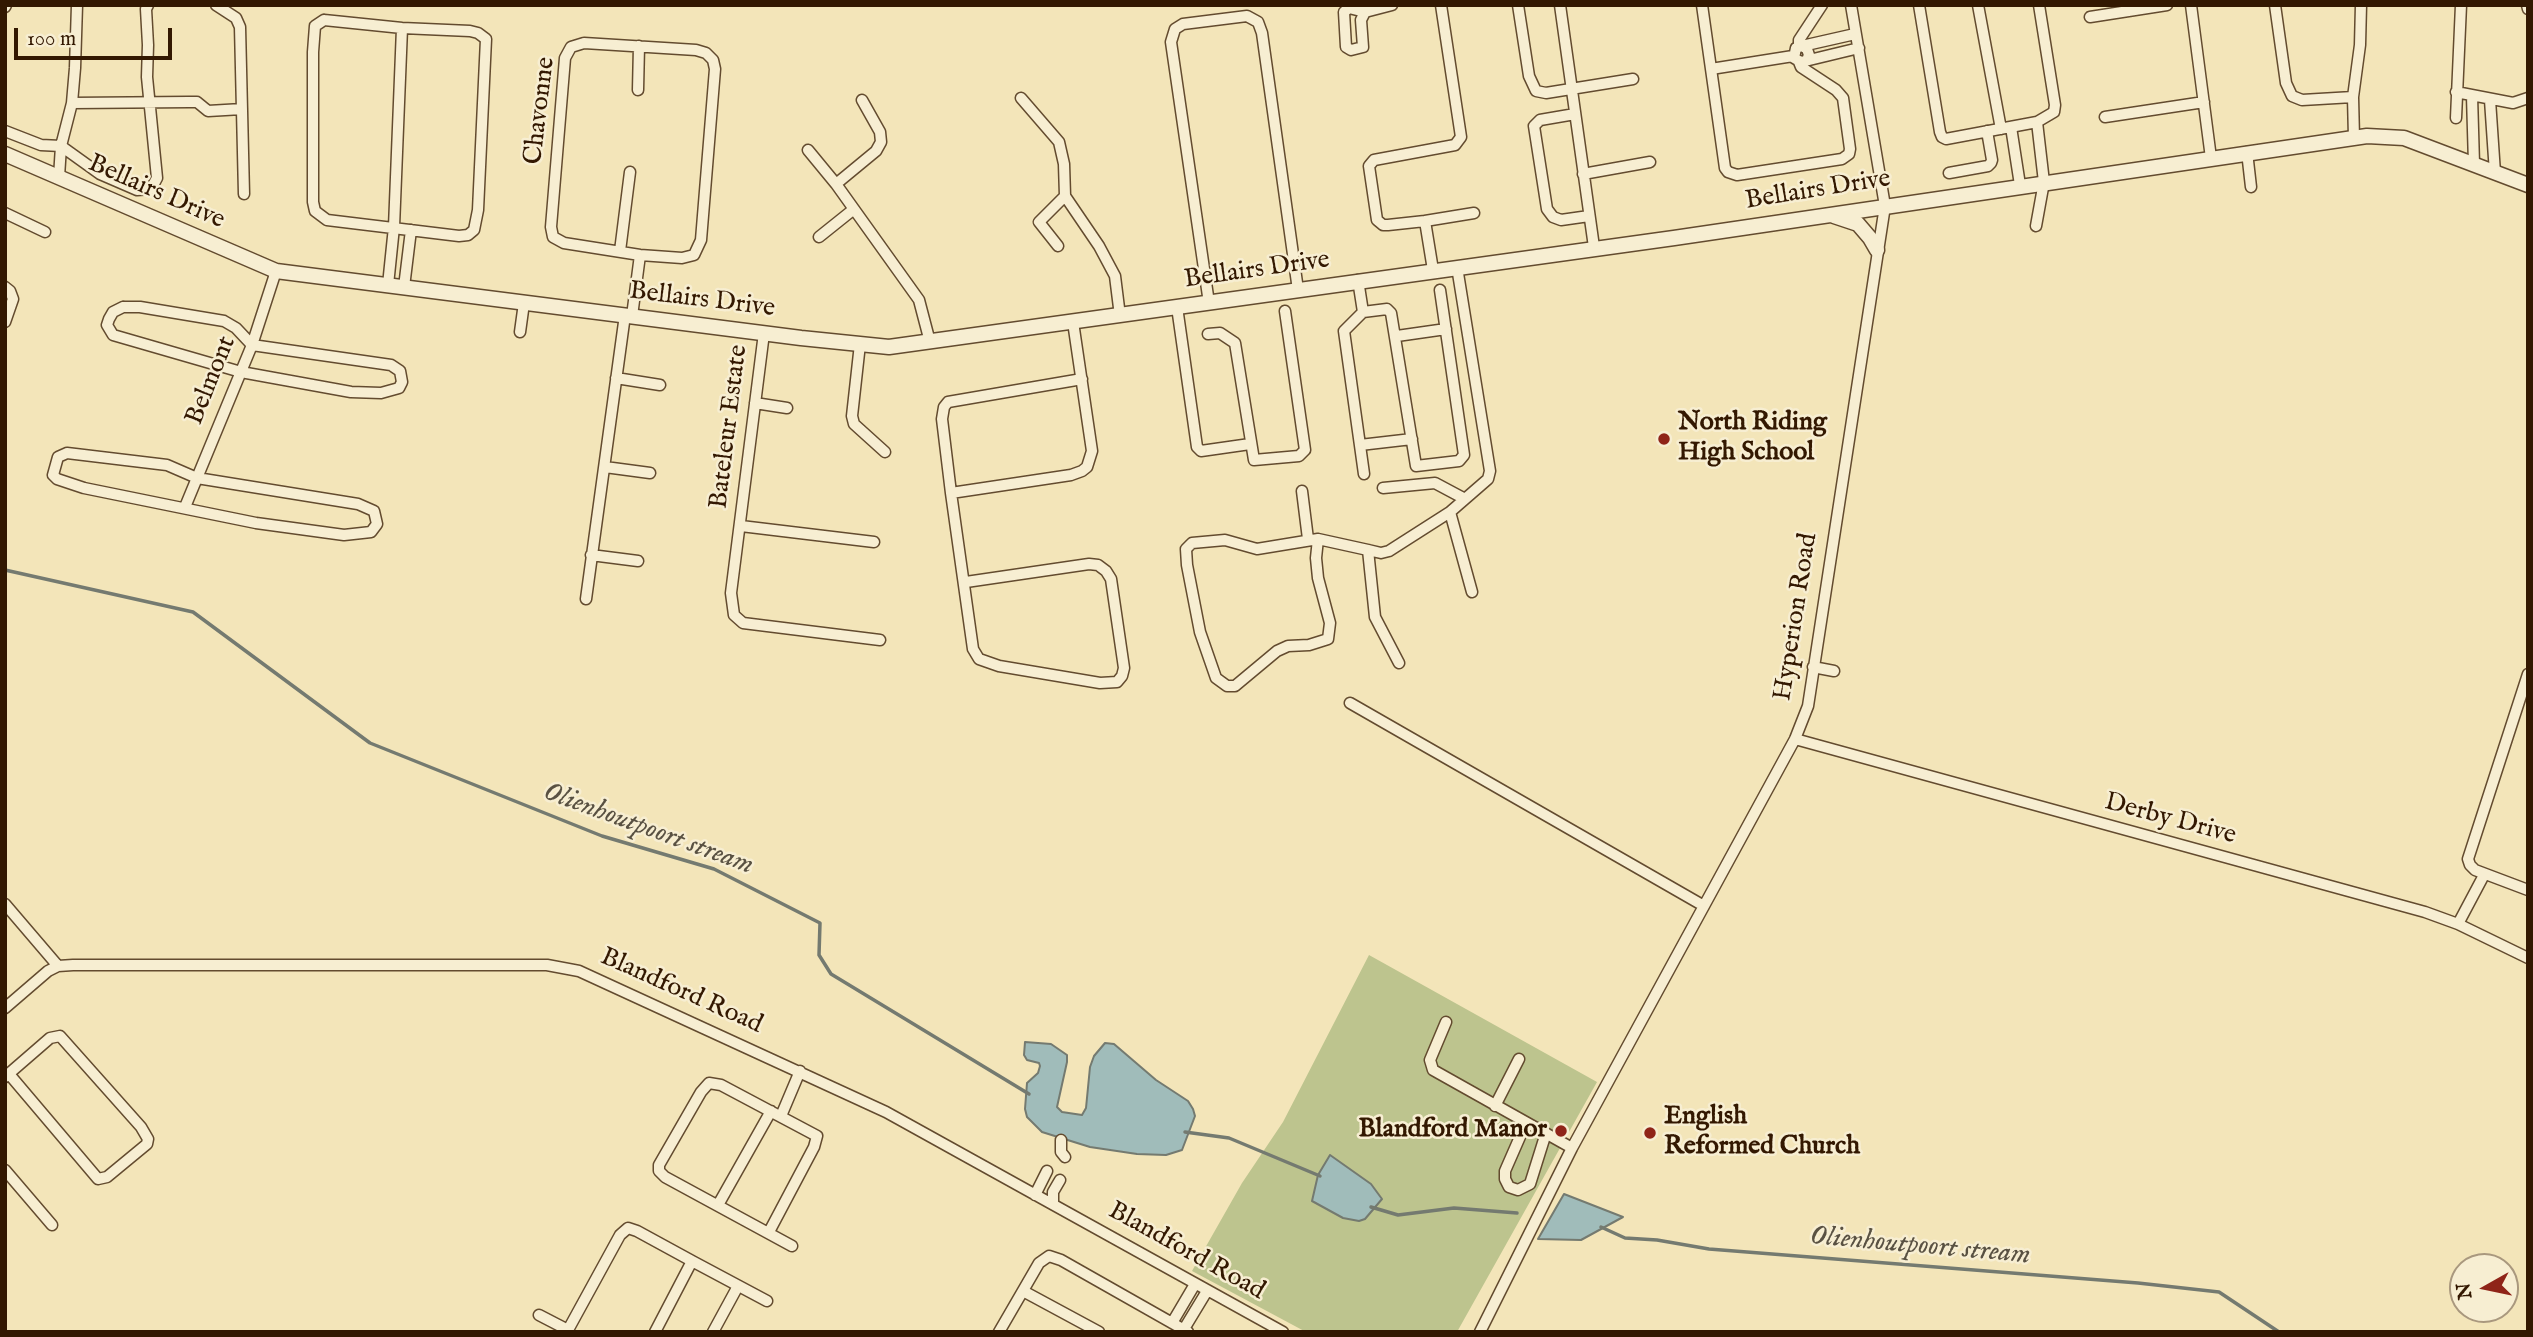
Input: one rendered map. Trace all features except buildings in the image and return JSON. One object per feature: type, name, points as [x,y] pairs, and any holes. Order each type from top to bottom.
[{"type":"street","points":[[59,177],[61,146],[72,103],[77,5]]},
{"type":"street","points":[[5,131],[41,145],[61,146],[89,168],[111,179],[136,190],[151,189],[157,178],[147,77],[148,5]]},
{"type":"street","points":[[216,5],[236,18],[240,27],[244,194]]},
{"type":"street","points":[[1365,12],[1392,5]]},
{"type":"street","points":[[1441,5],[1461,131],[1459,142],[1450,147],[1374,160],[1369,166],[1377,220],[1388,225],[1474,213]]},
{"type":"street","points":[[1518,5],[1531,85],[1540,93],[1633,79]]},
{"type":"street","points":[[1560,5],[1594,247]]},
{"type":"street","points":[[1702,5],[1725,168],[1728,172],[1737,174],[1842,159],[1849,154],[1843,98],[1836,90],[1801,66],[1799,40],[1822,5]]},
{"type":"street","name":"Hyperion Road","points":[[1480,1332],[1572,1148],[1795,738],[1808,706],[1885,206],[1851,5]]},
{"type":"street","points":[[1919,5],[1942,137],[1946,139],[2037,122],[2054,112],[2039,5]]},
{"type":"street","points":[[1978,5],[2020,185]]},
{"type":"street","points":[[2090,17],[2166,5]]},
{"type":"street","points":[[2192,5],[2211,158]]},
{"type":"street","points":[[2275,5],[2286,83],[2292,96],[2301,100],[2353,97]]},
{"type":"street","points":[[2354,138],[2353,97],[2360,45],[2361,5]]},
{"type":"street","points":[[2456,118],[2461,5]]},
{"type":"street","points":[[1209,303],[1172,49],[1175,29],[1183,24],[1247,16],[1258,22],[1262,33],[1298,290]]},
{"type":"street","points":[[324,20],[470,32],[482,35],[487,43],[478,210],[474,230],[468,235],[459,236],[394,227],[327,220],[314,208],[313,52],[315,26],[324,20]]},
{"type":"street","points":[[388,285],[394,227],[402,28]]},
{"type":"street","points":[[1800,54],[1855,34]]},
{"type":"street","name":"Chavonne","points":[[584,43],[639,46],[702,51],[711,57],[715,69],[699,247],[694,255],[682,258],[640,255],[564,243],[555,239],[552,233],[566,55],[574,45],[584,43]]},
{"type":"street","points":[[638,90],[639,46]]},
{"type":"street","points":[[1711,69],[1800,54],[1858,48]]},
{"type":"street","points":[[2456,92],[2513,103],[2528,98]]},
{"type":"street","points":[[2472,96],[2474,163]]},
{"type":"street","points":[[1021,98],[1059,142],[1064,164],[1065,196],[1099,246],[1115,276],[1121,316]]},
{"type":"street","points":[[836,184],[876,150],[881,142],[880,132],[862,100]]},
{"type":"street","points":[[2490,100],[2495,173]]},
{"type":"street","points":[[72,103],[197,102],[208,111],[242,109]]},
{"type":"street","points":[[2105,117],[2204,102]]},
{"type":"street","points":[[1575,114],[1540,120],[1534,126],[1545,201],[1550,213],[1562,220],[1589,216]]},
{"type":"street","points":[[2036,226],[2044,182],[2037,122]]},
{"type":"street","points":[[1950,173],[1988,166],[1992,159],[1987,131]]},
{"type":"street","name":"Bellairs Drive","points":[[5,154],[275,271],[889,347],[1830,215],[2367,135],[2393,135],[2474,163],[2528,186]]},
{"type":"street","points":[[808,150],[836,184],[919,300],[930,342]]},
{"type":"street","points":[[2247,152],[2251,187]]},
{"type":"street","points":[[1583,174],[1650,162]]},
{"type":"street","points":[[620,251],[630,172]]},
{"type":"street","points":[[1058,246],[1035,217],[1065,196]]},
{"type":"street","points":[[819,237],[853,209]]},
{"type":"street","points":[[5,213],[46,232]]},
{"type":"street","points":[[1830,215],[1858,224],[1877,250]]},
{"type":"street","points":[[1425,221],[1433,270]]},
{"type":"street","points":[[404,287],[411,230]]},
{"type":"street","points":[[586,599],[616,378],[640,255]]},
{"type":"street","points":[[1302,491],[1313,539],[1318,578],[1329,623],[1328,639],[1309,645],[1288,646],[1235,686],[1227,687],[1216,678],[1200,632],[1187,565],[1186,549],[1192,543],[1225,540],[1257,549],[1313,539],[1368,550],[1389,551],[1450,512],[1488,479],[1490,471],[1457,267]]},
{"type":"street","name":"Belmont","points":[[185,507],[252,345],[275,271]]},
{"type":"street","points":[[1358,280],[1363,312]]},
{"type":"street","points":[[5,287],[13,299],[5,322]]},
{"type":"street","points":[[1364,474],[1344,331],[1363,312],[1390,310],[1397,336],[1415,464],[1418,467],[1460,461],[1464,457],[1440,290]]},
{"type":"street","points":[[520,332],[524,303]]},
{"type":"street","points":[[130,307],[224,321],[236,328],[252,345],[391,365],[400,371],[402,382],[399,388],[381,393],[351,392],[241,372],[120,339],[109,332],[107,325],[118,309],[130,307]]},
{"type":"street","points":[[1177,307],[1197,447],[1200,451],[1251,444]]},
{"type":"street","points":[[1208,334],[1220,333],[1235,343],[1253,458],[1257,461],[1299,456],[1304,452],[1285,311]]},
{"type":"street","points":[[951,492],[1071,475],[1085,469],[1090,462],[1092,451],[1073,322]]},
{"type":"street","points":[[1397,336],[1446,329]]},
{"type":"street","name":"Bateleur Estate","points":[[764,333],[731,593],[732,609],[743,623],[880,640]]},
{"type":"street","points":[[860,344],[852,416],[854,424],[885,452]]},
{"type":"street","points":[[616,378],[660,385]]},
{"type":"street","points":[[966,582],[1089,564],[1098,565],[1111,579],[1124,667],[1122,676],[1117,682],[1100,683],[979,659],[973,649],[966,582],[951,492],[942,419],[944,407],[948,402],[1082,379]]},
{"type":"street","points":[[755,402],[787,408]]},
{"type":"street","points":[[1360,446],[1412,439]]},
{"type":"street","points":[[68,453],[167,465],[197,478],[358,504],[374,511],[376,528],[362,534],[344,535],[256,523],[83,488],[57,480],[53,472],[59,456],[68,453]]},
{"type":"street","points":[[605,467],[650,472]]},
{"type":"street","points":[[1383,488],[1435,483],[1465,499]]},
{"type":"street","points":[[1450,512],[1472,592]]},
{"type":"street","name":"Bateleur Estate","points":[[741,526],[874,542]]},
{"type":"street","points":[[1368,550],[1375,617],[1399,663]]},
{"type":"street","points":[[591,555],[638,561]]},
{"type":"street","points":[[1814,667],[1833,671]]},
{"type":"street","points":[[2528,674],[2469,852],[2470,865],[2484,875],[2528,890]]},
{"type":"street","points":[[1350,703],[1704,906]]},
{"type":"street","name":"Derby Drive","points":[[1795,738],[2425,912],[2458,924],[2528,958]]},
{"type":"street","points":[[2458,924],[2484,875]]},
{"type":"street","points":[[5,904],[58,966],[42,975],[5,1008]]},
{"type":"street","name":"Blandford Road","points":[[58,966],[556,966],[579,971],[886,1112],[1283,1332]]},
{"type":"street","points":[[1446,1022],[1430,1060],[1433,1070],[1572,1148]]},
{"type":"street","points":[[60,1036],[141,1127],[148,1142],[107,1177],[93,1177],[7,1075],[50,1038],[60,1036]]},
{"type":"street","points":[[1496,1106],[1520,1059]]},
{"type":"street","points":[[718,1205],[800,1071]]},
{"type":"street","points":[[769,1233],[817,1139],[816,1134],[721,1084],[707,1084],[659,1165],[659,1171],[792,1246]]},
{"type":"street","points":[[1525,1122],[1505,1171],[1506,1183],[1513,1189],[1522,1189],[1530,1184],[1546,1133]]},
{"type":"street","points":[[1061,1140],[1061,1152],[1065,1157]]},
{"type":"street","points":[[5,1170],[52,1225]]},
{"type":"street","points":[[1035,1195],[1047,1171]]},
{"type":"street","points":[[1053,1203],[1053,1192],[1060,1180]]},
{"type":"street","points":[[539,1315],[570,1331],[625,1230],[631,1228],[767,1301]]},
{"type":"street","points":[[999,1332],[1041,1260],[1054,1257],[1186,1331],[1207,1291]]},
{"type":"street","points":[[655,1332],[692,1261]]},
{"type":"street","points":[[1172,1323],[1195,1284]]},
{"type":"street","points":[[713,1332],[738,1286]]},
{"type":"street","points":[[1023,1291],[1099,1332]]},
{"type":"green space","points":[[1369,955],[1597,1082],[1457,1332],[1306,1332],[1192,1271],[1242,1183],[1283,1122]]},
{"type":"water","points":[[1025,1042],[1051,1044],[1067,1055],[1057,1107],[1062,1112],[1082,1115],[1086,1108],[1090,1067],[1094,1056],[1105,1043],[1114,1044],[1156,1080],[1188,1101],[1195,1116],[1182,1150],[1166,1155],[1137,1154],[1090,1147],[1042,1132],[1027,1117],[1025,1109],[1027,1083],[1038,1073],[1040,1066],[1039,1063],[1027,1060],[1024,1055]]},
{"type":"water","points":[[1330,1155],[1371,1184],[1382,1199],[1365,1219],[1359,1221],[1343,1218],[1312,1201],[1318,1175]]},
{"type":"water","points":[[1564,1194],[1623,1217],[1581,1240],[1538,1239]]},
{"type":"waterway","name":"Olienhoutpoort stream","points":[[5,570],[193,612],[370,743],[602,836],[714,869],[820,923],[819,955],[831,974],[1029,1094]]},
{"type":"waterway","name":"Olienhoutpoort stream","points":[[1185,1132],[1229,1138],[1320,1176]]},
{"type":"waterway","name":"Olienhoutpoort stream","points":[[1371,1207],[1398,1215],[1454,1208],[1517,1213]]},
{"type":"waterway","name":"Olienhoutpoort stream","points":[[1601,1227],[1625,1238],[1657,1240],[1709,1249],[2138,1283],[2219,1292],[2279,1332]]},
{"type":"place","name":"North Riding High School","points":[[1664,439]]},
{"type":"place","name":"Blandford Manor","points":[[1561,1131]]},
{"type":"place","name":"English Reformed Church","points":[[1650,1133]]}]
